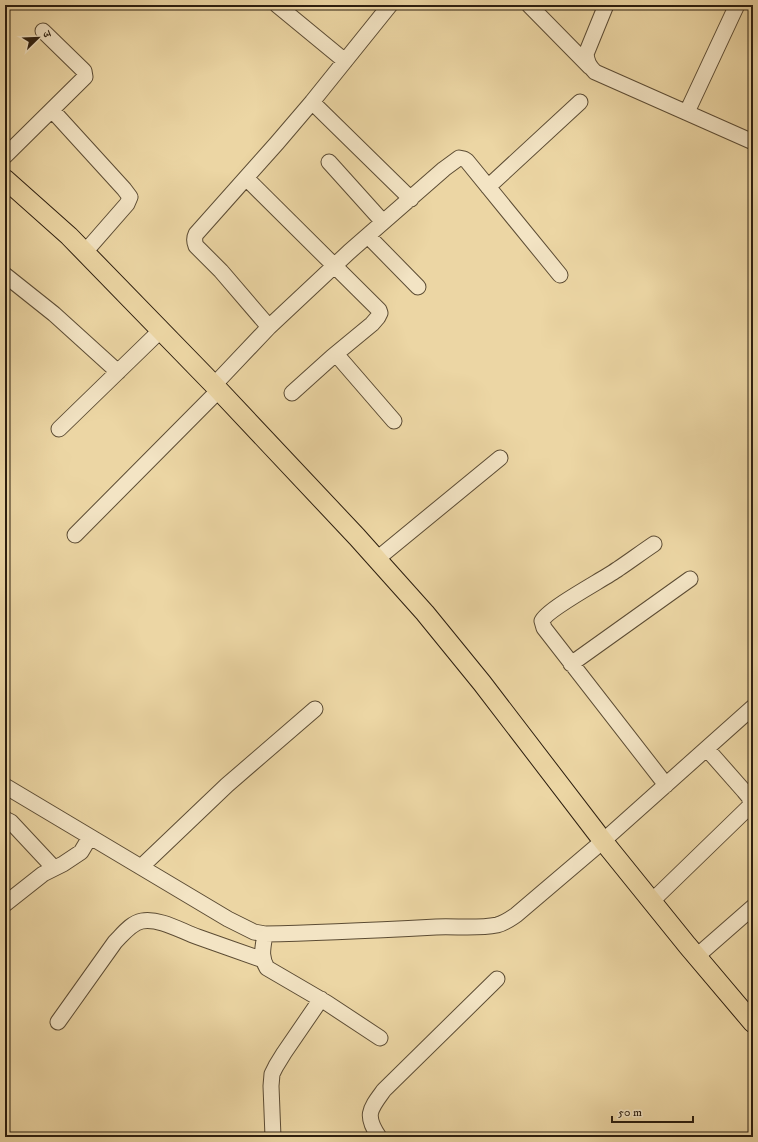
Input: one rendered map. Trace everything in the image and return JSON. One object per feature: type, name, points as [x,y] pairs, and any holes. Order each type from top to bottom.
[{"type":"main road","points":[[5,179],[85,252],[217,388],[377,559],[434,625],[486,689],[603,841],[753,1023]]},
{"type":"street","points":[[277,5],[345,61]]},
{"type":"street","points":[[269,327],[221,271],[196,246],[194,238],[312,102],[390,5]]},
{"type":"street","points":[[529,5],[595,72],[753,142]]},
{"type":"street","points":[[590,67],[586,61],[586,54],[606,5]]},
{"type":"street","points":[[687,112],[737,5]]},
{"type":"street","points":[[5,156],[83,80],[85,74],[81,68],[43,31]]},
{"type":"street","points":[[312,102],[411,199]]},
{"type":"street","points":[[488,187],[580,102]]},
{"type":"street","points":[[52,110],[130,197],[128,204],[85,252]]},
{"type":"street","points":[[75,535],[217,388],[269,327],[334,266],[444,168],[459,158],[467,161],[560,275]]},
{"type":"street","points":[[329,162],[384,222]]},
{"type":"street","points":[[246,178],[377,307],[380,313],[372,324],[292,393]]},
{"type":"street","points":[[368,236],[418,286]]},
{"type":"street","points":[[5,275],[54,314],[118,372]]},
{"type":"street","points":[[59,429],[160,330]]},
{"type":"street","points":[[336,354],[394,421]]},
{"type":"street","points":[[377,559],[500,458]]},
{"type":"street","points":[[654,544],[618,569],[556,608],[542,621],[544,628],[571,664],[666,784]]},
{"type":"street","points":[[571,664],[690,579]]},
{"type":"street","points":[[141,867],[227,785],[315,709]]},
{"type":"street","points":[[5,786],[87,842],[141,867],[228,919],[254,932],[265,934],[336,933],[445,926],[466,927],[497,925],[506,922],[516,915],[752,711]]},
{"type":"street","points":[[652,901],[751,805],[749,797],[707,749]]},
{"type":"street","points":[[5,819],[11,822],[19,830],[54,868]]},
{"type":"street","points":[[5,904],[43,874],[72,858],[87,842]]},
{"type":"street","points":[[697,956],[753,907]]},
{"type":"street","points":[[58,1022],[115,942],[129,929],[141,921],[167,924],[262,960]]},
{"type":"street","points":[[265,934],[262,960],[267,968],[347,1015],[380,1038]]},
{"type":"street","points":[[379,1137],[372,1127],[370,1117],[372,1106],[380,1095],[497,979]]},
{"type":"street","points":[[273,1137],[272,1074],[284,1053],[321,999]]}]
